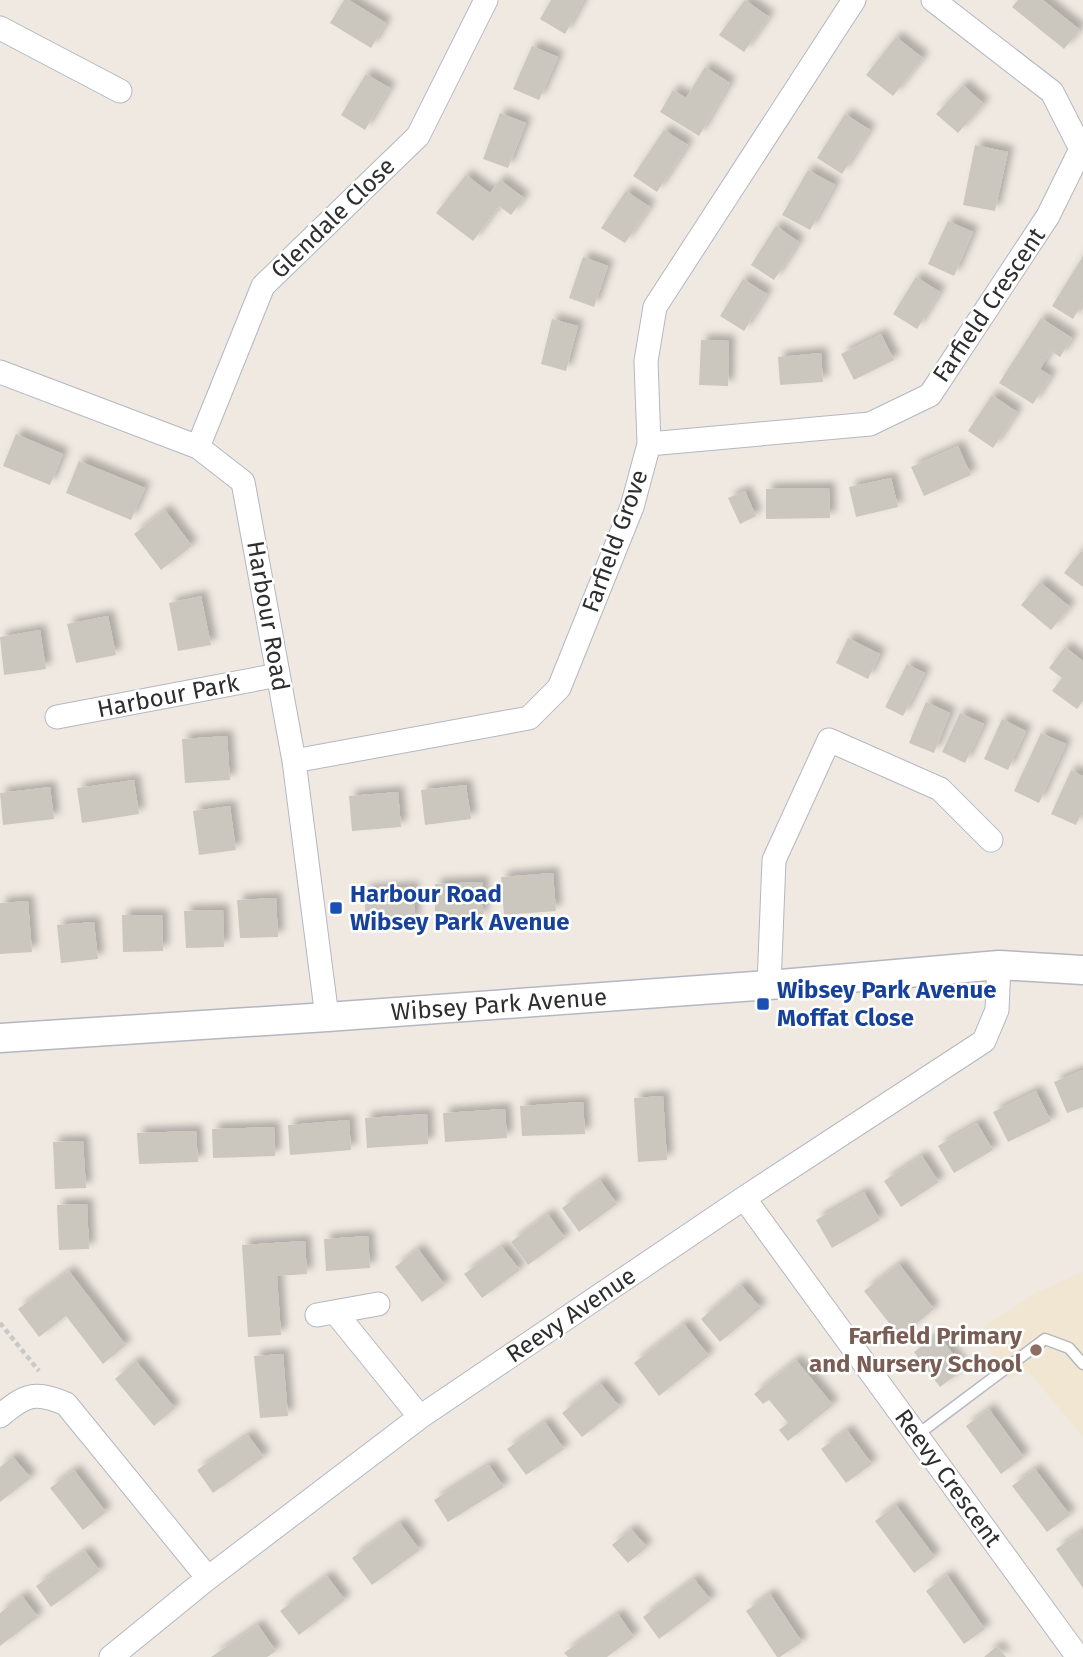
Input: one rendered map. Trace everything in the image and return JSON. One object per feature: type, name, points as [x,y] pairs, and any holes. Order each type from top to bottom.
[{"type":"street","name":"Glendale Close","points":[[198,447],[263,286],[418,136],[485,0]]},
{"type":"street","name":"Farfield Grove","points":[[294,761],[529,718],[559,688],[632,507],[649,444],[646,361],[655,307],[854,0]]},
{"type":"street","name":"Farfield Crescent","points":[[649,444],[870,425],[930,395],[1048,216],[1081,149],[1052,92],[933,0]]},
{"type":"street","points":[[0,28],[120,91]]},
{"type":"street","name":"Harbour Road","points":[[0,372],[198,447],[243,482],[294,761],[327,1017]]},
{"type":"street","name":"Harbour Park","points":[[57,717],[278,675]]},
{"type":"street","points":[[769,985],[774,860],[829,740],[940,789],[992,840]]},
{"type":"street","name":"Wibsey Park Avenue","points":[[0,1038],[769,985],[999,965],[1083,970]]},
{"type":"street","name":"Reevy Avenue","points":[[124,1653],[208,1578],[420,1417],[744,1198],[984,1041],[997,1010],[999,965]]},
{"type":"street","name":"Reevy Crescent","points":[[744,1198],[1078,1657]]},
{"type":"street","points":[[378,1304],[326,1314],[420,1417]]},
{"type":"street","points":[[0,1416],[14,1404],[29,1397],[46,1395],[66,1404],[208,1578]]},
{"type":"lane","points":[[916,1435],[1045,1339],[1069,1348],[1083,1364]]},
{"type":"path","points":[[0,1323],[66,1404]]},
{"type":"shaded area","name":"Farfield Primary and Nursery School","points":[[1083,1272],[1083,1437],[1028,1371],[1008,1380],[978,1330],[1039,1291]]},
{"type":"building","points":[[344,0],[349,0],[386,23],[371,48],[330,23]]},
{"type":"building","points":[[551,0],[584,0],[565,34],[540,19]]},
{"type":"building","points":[[745,0],[769,17],[744,52],[719,35]]},
{"type":"building","points":[[1018,0],[1043,0],[1080,30],[1064,49],[1012,7]]},
{"type":"building","points":[[896,37],[923,58],[893,96],[866,75]]},
{"type":"building","points":[[532,46],[558,57],[539,100],[513,89]]},
{"type":"building","points":[[705,67],[730,83],[699,136],[660,112],[673,90],[686,98]]},
{"type":"building","points":[[366,74],[390,88],[365,130],[341,115]]},
{"type":"building","points":[[963,85],[984,104],[958,133],[936,114]]},
{"type":"building","points":[[500,113],[526,123],[508,168],[483,159]]},
{"type":"building","points":[[845,114],[870,130],[842,174],[817,158]]},
{"type":"building","points":[[664,130],[688,145],[657,192],[633,176]]},
{"type":"building","points":[[975,145],[1008,152],[995,211],[963,205]]},
{"type":"building","points":[[808,170],[835,185],[810,230],[782,215]]},
{"type":"building","points":[[466,175],[490,193],[500,180],[524,198],[511,215],[499,206],[473,241],[436,213]]},
{"type":"building","points":[[626,191],[650,207],[625,243],[601,228]]},
{"type":"building","points":[[948,221],[973,232],[954,276],[928,264]]},
{"type":"building","points":[[776,226],[799,242],[774,280],[751,265]]},
{"type":"building","points":[[1083,256],[1083,302],[1073,319],[1052,306]]},
{"type":"building","points":[[583,257],[608,266],[594,307],[569,298]]},
{"type":"building","points":[[916,277],[940,292],[917,329],[893,314]]},
{"type":"building","points":[[743,279],[767,294],[744,331],[720,316]]},
{"type":"building","points":[[1041,318],[1072,338],[1060,357],[1051,351],[1040,369],[1051,376],[1033,404],[999,383]]},
{"type":"building","points":[[552,319],[578,326],[566,371],[541,364]]},
{"type":"building","points":[[881,334],[894,360],[854,380],[841,354]]},
{"type":"building","points":[[701,340],[729,341],[728,386],[699,385]]},
{"type":"building","points":[[821,353],[823,382],[780,385],[778,357]]},
{"type":"building","points":[[992,395],[1017,412],[993,448],[968,431]]},
{"type":"building","points":[[16,434],[63,454],[50,485],[3,466]]},
{"type":"building","points":[[958,446],[971,475],[924,496],[911,467]]},
{"type":"building","points":[[79,461],[145,488],[131,520],[66,493]]},
{"type":"building","points":[[891,478],[898,507],[856,517],[849,487]]},
{"type":"building","points":[[829,488],[830,518],[766,519],[766,489]]},
{"type":"building","points":[[745,491],[756,516],[740,524],[728,498]]},
{"type":"building","points":[[165,510],[192,546],[161,570],[134,534]]},
{"type":"building","points":[[1081,551],[1083,552],[1083,587],[1064,573]]},
{"type":"building","points":[[1040,582],[1070,607],[1051,630],[1021,605]]},
{"type":"building","points":[[201,596],[211,645],[178,651],[169,603]]},
{"type":"building","points":[[108,616],[116,655],[76,663],[67,624]]},
{"type":"building","points":[[40,630],[46,669],[4,675],[0,637]]},
{"type":"building","points":[[848,638],[880,654],[868,679],[836,663]]},
{"type":"building","points":[[1065,647],[1083,661],[1083,701],[1077,709],[1052,691],[1062,678],[1049,668]]},
{"type":"building","points":[[907,664],[925,673],[903,716],[885,707]]},
{"type":"building","points":[[926,702],[950,713],[934,753],[909,743]]},
{"type":"building","points":[[960,713],[984,724],[965,763],[942,752]]},
{"type":"building","points":[[1002,719],[1026,731],[1008,770],[984,759]]},
{"type":"building","points":[[1041,733],[1066,744],[1039,803],[1014,791]]},
{"type":"building","points":[[227,736],[230,780],[185,783],[182,739]]},
{"type":"building","points":[[1071,770],[1083,776],[1083,810],[1076,825],[1051,814]]},
{"type":"building","points":[[134,780],[139,814],[82,823],[77,788]]},
{"type":"building","points":[[466,785],[471,819],[425,825],[421,790]]},
{"type":"building","points":[[50,787],[54,819],[3,825],[0,793]]},
{"type":"building","points":[[398,792],[401,827],[352,831],[349,796]]},
{"type":"building","points":[[230,806],[236,850],[199,855],[193,811]]},
{"type":"building","points":[[553,873],[556,911],[504,915],[501,877]]},
{"type":"building","points":[[483,882],[483,917],[435,918],[435,884]]},
{"type":"building","points":[[413,887],[415,921],[366,924],[364,890]]},
{"type":"building","points":[[276,898],[278,937],[240,938],[237,900]]},
{"type":"building","points":[[28,901],[32,952],[0,954],[0,903]]},
{"type":"building","points":[[223,910],[224,947],[186,948],[184,911]]},
{"type":"building","points":[[122,915],[162,915],[163,951],[123,952]]},
{"type":"building","points":[[94,922],[98,959],[61,963],[57,925]]},
{"type":"building","points":[[1083,1070],[1083,1107],[1067,1113],[1054,1082]]},
{"type":"building","points":[[1036,1091],[1051,1121],[1008,1142],[993,1112]]},
{"type":"building","points":[[663,1096],[667,1160],[638,1162],[634,1098]]},
{"type":"building","points":[[583,1102],[585,1134],[522,1136],[520,1106]]},
{"type":"building","points":[[505,1109],[507,1138],[445,1142],[443,1113]]},
{"type":"building","points":[[427,1114],[428,1144],[367,1148],[365,1118]]},
{"type":"building","points":[[349,1120],[351,1150],[290,1155],[288,1125]]},
{"type":"building","points":[[977,1123],[993,1150],[954,1173],[938,1146]]},
{"type":"building","points":[[274,1127],[275,1156],[213,1158],[212,1129]]},
{"type":"building","points":[[196,1131],[198,1162],[139,1164],[137,1133]]},
{"type":"building","points":[[83,1141],[86,1188],[55,1189],[53,1142]]},
{"type":"building","points":[[922,1156],[939,1182],[901,1207],[884,1181]]},
{"type":"building","points":[[600,1180],[617,1204],[579,1232],[562,1208]]},
{"type":"building","points":[[864,1192],[880,1220],[832,1248],[816,1220]]},
{"type":"building","points":[[87,1204],[89,1249],[59,1250],[57,1205]]},
{"type":"building","points":[[548,1214],[565,1238],[528,1265],[511,1242]]},
{"type":"building","points":[[368,1236],[370,1268],[326,1271],[324,1239]]},
{"type":"building","points":[[305,1241],[307,1274],[277,1276],[281,1335],[248,1337],[242,1245]]},
{"type":"building","points":[[502,1247],[520,1270],[482,1298],[464,1274]]},
{"type":"building","points":[[418,1249],[445,1285],[422,1302],[395,1267]]},
{"type":"building","points":[[899,1264],[934,1309],[900,1337],[864,1291]]},
{"type":"building","points":[[69,1271],[126,1345],[103,1364],[66,1316],[39,1337],[18,1309]]},
{"type":"building","points":[[741,1285],[761,1308],[720,1342],[701,1319]]},
{"type":"building","points":[[684,1324],[709,1356],[659,1396],[634,1363]]},
{"type":"building","points":[[938,1334],[964,1369],[940,1387],[914,1352]]},
{"type":"building","points":[[283,1354],[288,1416],[260,1418],[254,1356]]},
{"type":"building","points":[[796,1360],[833,1405],[788,1441],[779,1430],[788,1423],[769,1400],[763,1404],[754,1394]]},
{"type":"building","points":[[136,1361],[175,1408],[154,1426],[115,1379]]},
{"type":"building","points":[[600,1383],[620,1407],[582,1437],[562,1413]]},
{"type":"building","points":[[989,1409],[1024,1457],[1001,1474],[966,1426]]},
{"type":"building","points":[[545,1422],[564,1449],[526,1475],[507,1449]]},
{"type":"building","points":[[847,1430],[872,1464],[846,1483],[821,1449]]},
{"type":"building","points":[[248,1435],[264,1457],[213,1493],[197,1470]]},
{"type":"building","points":[[13,1457],[31,1478],[0,1502],[0,1467]]},
{"type":"building","points":[[489,1465],[504,1487],[448,1522],[434,1500]]},
{"type":"building","points":[[1035,1469],[1070,1515],[1047,1532],[1012,1486]]},
{"type":"building","points":[[74,1470],[106,1512],[83,1530],[50,1488]]},
{"type":"building","points":[[896,1505],[935,1557],[914,1573],[875,1521]]},
{"type":"building","points":[[400,1523],[420,1550],[372,1585],[352,1558]]},
{"type":"building","points":[[631,1529],[647,1547],[628,1563],[612,1545]]},
{"type":"building","points":[[1081,1532],[1083,1535],[1083,1588],[1056,1549]]},
{"type":"building","points":[[85,1551],[100,1571],[51,1607],[36,1586]]},
{"type":"building","points":[[947,1575],[985,1629],[964,1644],[926,1591]]},
{"type":"building","points":[[327,1576],[345,1600],[299,1635],[280,1611]]},
{"type":"building","points":[[694,1579],[711,1600],[659,1639],[643,1617]]},
{"type":"building","points":[[770,1594],[802,1642],[780,1657],[777,1657],[746,1611]]},
{"type":"building","points":[[22,1596],[38,1617],[0,1646],[0,1613]]},
{"type":"building","points":[[618,1614],[634,1637],[607,1657],[568,1657],[564,1653]]},
{"type":"building","points":[[258,1625],[276,1651],[267,1657],[211,1657]]},
{"type":"building","points":[[997,1646],[1006,1657],[984,1657]]},
{"type":"place","name":"Harbour Road Wibsey Park Avenue","points":[[336,908]]},
{"type":"place","name":"Wibsey Park Avenue Moffat Close","points":[[763,1004]]},
{"type":"place","name":"Farfield Primary and Nursery School","points":[[1036,1350]]}]
